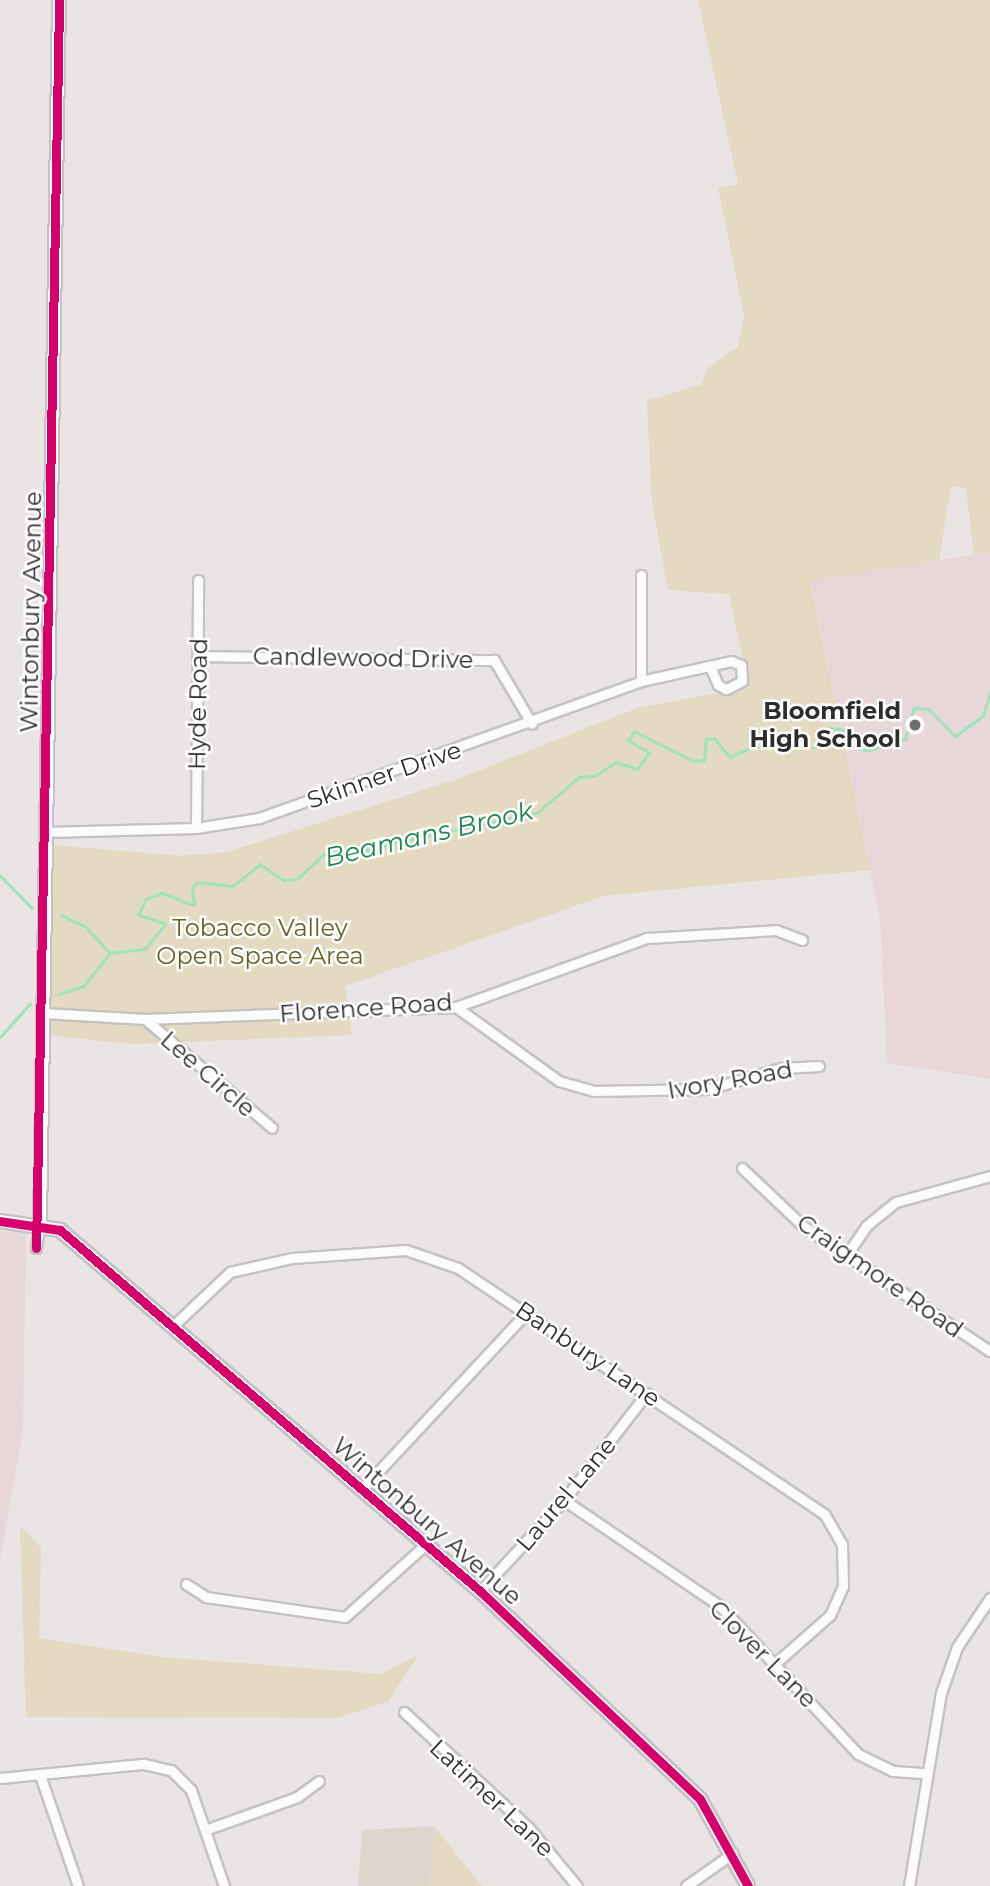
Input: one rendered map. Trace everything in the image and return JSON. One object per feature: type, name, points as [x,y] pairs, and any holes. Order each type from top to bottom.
[{"type":"street","name":"Wintonbury Avenue","points":[[36,1248],[40,1224],[44,1013],[59,0]]},
{"type":"street","points":[[641,575],[641,681]]},
{"type":"street","name":"Hyde Road","points":[[196,828],[200,656],[198,580]]},
{"type":"street","name":"Candlewood Drive","points":[[200,656],[494,660],[533,724]]},
{"type":"street","name":"Skinner Drive","points":[[46,832],[196,828],[259,818],[533,724],[641,681],[710,666]]},
{"type":"street","name":"Florence Road","points":[[44,1013],[145,1019],[456,1007],[484,991],[647,938],[776,930],[802,940]]},
{"type":"street","name":"Ivory Road","points":[[456,1007],[559,1081],[593,1091],[637,1095],[708,1089],[769,1070],[819,1066]]},
{"type":"street","name":"Lee Circle","points":[[145,1019],[272,1128]]},
{"type":"street","name":"Craigmore Road","points":[[742,1168],[803,1226],[990,1351]]},
{"type":"street","points":[[846,1256],[866,1226],[897,1202],[990,1176]]},
{"type":"street","points":[[0,1221],[40,1224]]},
{"type":"street","name":"Wintonbury Avenue","points":[[40,1224],[60,1230],[175,1324],[361,1490],[481,1591],[664,1759],[700,1798],[733,1853],[748,1886]]},
{"type":"street","name":"Banbury Lane","points":[[175,1324],[230,1272],[353,1251],[407,1250],[458,1268],[814,1504],[836,1529],[845,1561],[838,1602],[778,1661]]},
{"type":"street","points":[[361,1490],[526,1313]]},
{"type":"street","name":"Laurel Lane","points":[[481,1591],[564,1500],[647,1393]]},
{"type":"street","name":"Clover Lane","points":[[564,1500],[720,1606],[778,1661],[858,1754],[893,1771],[925,1773]]},
{"type":"street","points":[[186,1584],[206,1597],[345,1617],[425,1545]]},
{"type":"street","points":[[909,1886],[925,1773],[946,1674],[990,1598]]},
{"type":"street","points":[[981,1611],[990,1617]]},
{"type":"street","name":"Latimer Lane","points":[[404,1712],[528,1828],[577,1886]]},
{"type":"street","points":[[0,1778],[41,1778],[156,1764],[191,1790],[224,1886]]},
{"type":"street","points":[[41,1778],[78,1886]]},
{"type":"street","points":[[205,1830],[297,1797],[319,1781]]},
{"type":"street","points":[[686,1886],[733,1853]]},
{"type":"shaded area","name":"Bloomfield High School","points":[[990,552],[990,1079],[887,1063],[880,919],[810,580]]},
{"type":"shaded area","points":[[0,1231],[26,1233],[23,1431],[0,1560]]},
{"type":"shaded area","points":[[434,1826],[430,1886],[358,1886],[362,1830]]},
{"type":"green space","name":"Tobacco Valley Open Space Area","points":[[698,0],[990,0],[990,552],[974,554],[966,489],[951,486],[939,560],[810,581],[870,870],[604,896],[345,986],[352,1035],[131,1044],[37,1034],[43,844],[180,856],[227,852],[455,780],[640,707],[749,688],[729,594],[668,590],[652,502],[647,401],[702,384],[707,369],[738,347],[744,315],[718,188],[738,184]]},
{"type":"green space","points":[[20,1525],[41,1548],[39,1638],[162,1657],[382,1674],[419,1654],[388,1702],[336,1718],[26,1717]]},
{"type":"green space","points":[[434,1826],[482,1886],[430,1886]]},
{"type":"waterway","name":"Beamans Brook","points":[[59,994],[84,986],[110,953],[145,949],[165,924],[138,915],[146,899],[162,893],[194,905],[192,888],[198,882],[233,886],[260,864],[284,880],[297,879],[324,854],[358,846],[375,853],[387,844],[537,813],[579,777],[595,776],[616,762],[637,769],[649,753],[628,741],[634,731],[694,761],[704,760],[706,739],[714,738],[730,757],[750,748],[814,748],[829,728],[849,730],[860,749],[869,750],[905,739],[914,708],[929,709],[955,736],[983,716],[990,691]]},
{"type":"waterway","points":[[0,875],[32,908]]},
{"type":"waterway","points":[[61,915],[85,926],[110,953]]},
{"type":"waterway","name":"Beamans Brook","points":[[0,1037],[30,1004]]},
{"type":"cycle path","points":[[36,1248],[59,0]]},
{"type":"cycle path","points":[[0,1221],[60,1230],[480,1591],[700,1799],[748,1886]]},
{"type":"place","name":"Bloomfield High School","points":[[915,725]]}]
